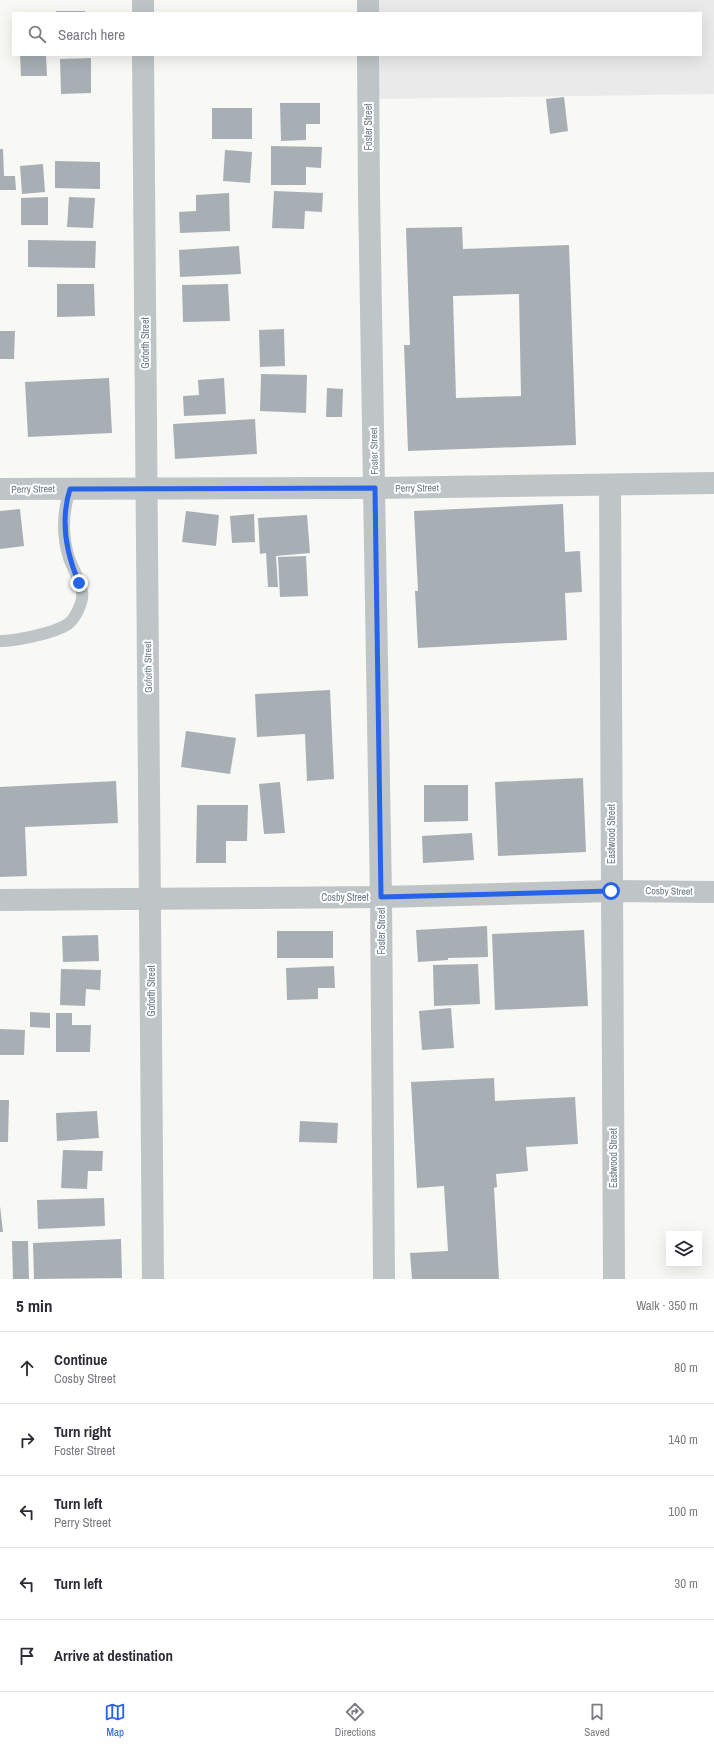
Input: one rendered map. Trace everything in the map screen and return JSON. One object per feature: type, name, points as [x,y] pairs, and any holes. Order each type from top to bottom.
[{"type":"street","points":[[143,0],[143,12]]},
{"type":"street","points":[[368,0],[368,12]]},
{"type":"street","name":"Goforth Street","points":[[143,56],[153,1279]]},
{"type":"street","name":"Foster Street","points":[[368,56],[381,897],[384,1279]]},
{"type":"street","name":"Perry Street","points":[[0,489],[375,488],[714,483]]},
{"type":"street","name":"Eastwood Street","points":[[610,485],[614,1279]]},
{"type":"street","name":"Cosby Street","points":[[0,900],[381,897],[611,891],[714,892]]},
{"type":"lane","points":[[0,641],[19,640],[68,624],[79,608],[82,600],[82,592],[69,556],[64,530],[65,511],[70,489]]},
{"type":"shaded area","points":[[375,0],[714,0],[714,94],[375,99],[375,56],[702,56],[702,12],[375,12]]},
{"type":"building","points":[[56,11],[85,11],[85,12]]},
{"type":"building","points":[[20,56],[46,56],[47,76],[21,76]]},
{"type":"building","points":[[91,58],[91,93],[61,94],[60,59]]},
{"type":"building","points":[[564,97],[568,131],[550,134],[546,99]]},
{"type":"building","points":[[280,103],[320,103],[320,124],[306,124],[306,140],[281,141]]},
{"type":"building","points":[[212,108],[252,108],[252,139],[212,139]]},
{"type":"building","points":[[271,146],[322,147],[321,168],[306,167],[306,185],[271,185]]},
{"type":"building","points":[[0,149],[3,149],[4,176],[15,176],[16,190],[0,190]]},
{"type":"building","points":[[225,150],[252,152],[250,183],[223,181]]},
{"type":"building","points":[[55,161],[100,162],[100,189],[55,188]]},
{"type":"building","points":[[43,164],[45,192],[22,194],[20,166]]},
{"type":"building","points":[[274,191],[323,193],[322,212],[305,211],[304,229],[272,228]]},
{"type":"building","points":[[229,193],[230,231],[180,233],[179,212],[196,211],[196,195]]},
{"type":"building","points":[[48,197],[48,225],[21,225],[21,198]]},
{"type":"building","points":[[69,197],[95,198],[93,228],[67,227]]},
{"type":"building","points":[[462,227],[463,249],[569,245],[576,445],[408,451],[404,345],[410,345],[406,228]],"holes":[[[519,294],[521,396],[456,398],[453,296]]]},
{"type":"building","points":[[28,240],[96,241],[95,268],[28,267]]},
{"type":"building","points":[[239,246],[241,274],[180,277],[179,250]]},
{"type":"building","points":[[57,284],[94,284],[95,316],[57,317]]},
{"type":"building","points":[[228,284],[230,321],[183,322],[182,285]]},
{"type":"building","points":[[284,329],[285,366],[260,367],[259,330]]},
{"type":"building","points":[[0,331],[15,331],[14,359],[0,359]]},
{"type":"building","points":[[261,374],[307,375],[306,413],[260,411]]},
{"type":"building","points":[[109,378],[112,433],[28,437],[25,382]]},
{"type":"building","points":[[224,378],[226,414],[184,416],[183,396],[199,395],[198,380]]},
{"type":"building","points":[[327,388],[343,389],[342,417],[326,417]]},
{"type":"building","points":[[255,419],[257,454],[175,459],[173,424]]},
{"type":"building","points":[[563,504],[565,552],[580,551],[582,592],[565,593],[567,640],[418,648],[415,591],[418,591],[414,511]]},
{"type":"building","points":[[20,509],[24,546],[0,549],[0,511]]},
{"type":"building","points":[[186,511],[219,515],[216,546],[182,542]]},
{"type":"building","points":[[254,514],[255,542],[232,543],[230,516]]},
{"type":"building","points":[[307,515],[310,553],[276,556],[278,587],[268,587],[266,553],[260,554],[258,518]]},
{"type":"building","points":[[306,556],[308,596],[280,597],[278,557]]},
{"type":"building","points":[[330,690],[334,779],[307,781],[305,734],[257,737],[255,694]]},
{"type":"building","points":[[186,731],[236,738],[230,774],[181,767]]},
{"type":"building","points":[[583,778],[586,852],[498,856],[495,782]]},
{"type":"building","points":[[116,781],[118,823],[25,827],[27,876],[0,877],[0,787]]},
{"type":"building","points":[[280,782],[285,833],[264,834],[259,784]]},
{"type":"building","points":[[424,785],[468,785],[468,821],[424,822]]},
{"type":"building","points":[[197,805],[248,805],[247,841],[226,841],[226,863],[196,863]]},
{"type":"building","points":[[472,833],[474,860],[423,863],[422,836]]},
{"type":"building","points":[[487,926],[488,957],[448,958],[448,960],[418,962],[416,930]]},
{"type":"building","points":[[584,930],[588,1006],[495,1010],[492,934]]},
{"type":"building","points":[[277,931],[333,931],[333,958],[277,958]]},
{"type":"building","points":[[98,935],[99,961],[63,962],[62,936]]},
{"type":"building","points":[[478,964],[480,1004],[434,1006],[433,965]]},
{"type":"building","points":[[334,966],[335,988],[318,988],[318,999],[287,1000],[286,968]]},
{"type":"building","points":[[61,969],[101,970],[100,990],[86,989],[85,1006],[60,1005]]},
{"type":"building","points":[[451,1008],[454,1048],[422,1050],[419,1011]]},
{"type":"building","points":[[30,1012],[50,1013],[50,1028],[30,1027]]},
{"type":"building","points":[[56,1013],[72,1013],[72,1025],[91,1025],[90,1052],[56,1052]]},
{"type":"building","points":[[0,1029],[25,1030],[24,1055],[0,1055]]},
{"type":"building","points":[[494,1078],[495,1101],[575,1097],[578,1144],[526,1147],[528,1171],[496,1174],[497,1187],[494,1188],[499,1279],[412,1279],[410,1253],[448,1251],[444,1186],[417,1188],[411,1082]]},
{"type":"building","points":[[0,1100],[9,1100],[8,1142],[0,1142]]},
{"type":"building","points":[[97,1111],[99,1138],[57,1141],[56,1113]]},
{"type":"building","points":[[300,1121],[338,1123],[337,1143],[299,1142]]},
{"type":"building","points":[[63,1150],[103,1151],[102,1171],[88,1171],[87,1189],[61,1188]]},
{"type":"building","points":[[104,1198],[105,1226],[38,1229],[37,1200]]},
{"type":"building","points":[[0,1206],[3,1232],[0,1232]]},
{"type":"building","points":[[121,1239],[122,1278],[34,1279],[33,1243]]},
{"type":"building","points":[[12,1241],[28,1241],[29,1279],[13,1279]]},
{"type":"route","points":[[79,583],[69,556],[64,530],[66,500],[70,489],[375,488],[381,897],[611,891]]}]
